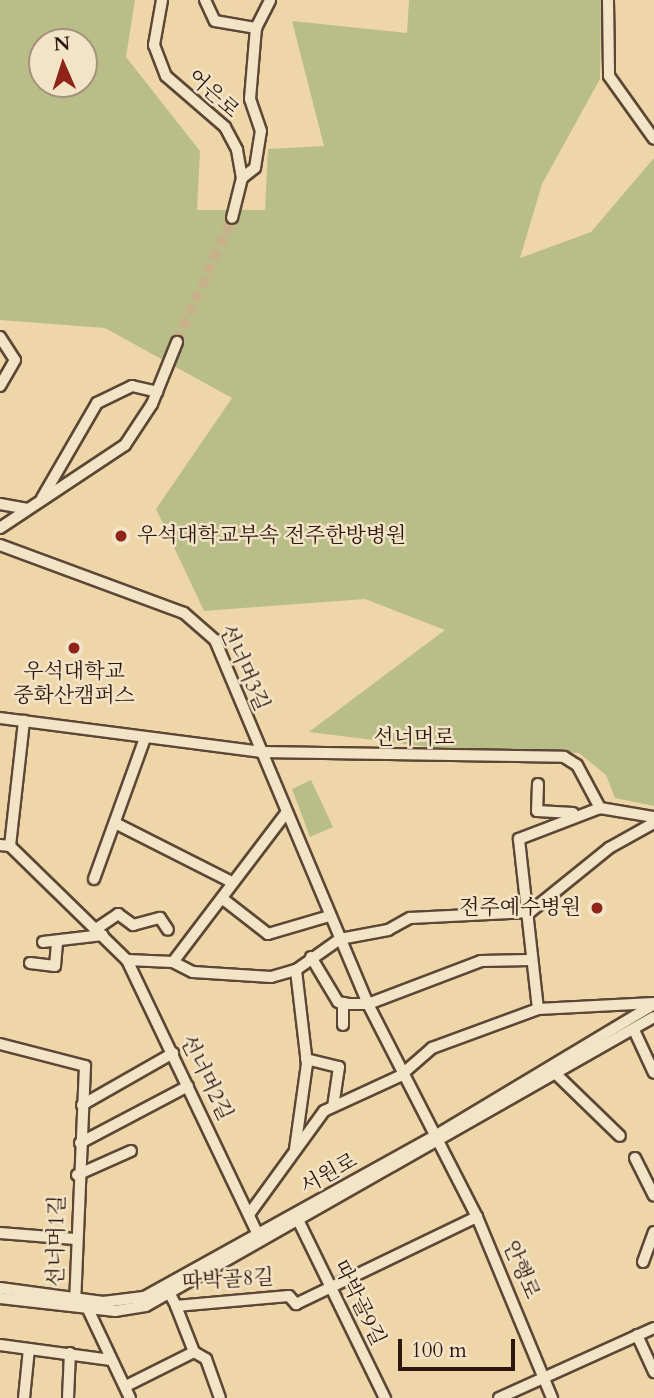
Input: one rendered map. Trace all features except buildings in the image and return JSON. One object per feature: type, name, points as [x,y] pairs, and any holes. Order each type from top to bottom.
[{"type":"street","name":"어은로","points":[[162,0],[157,58],[177,91],[225,127],[242,178]]},
{"type":"street","points":[[205,0],[215,21],[256,28]]},
{"type":"street","points":[[232,218],[242,178],[255,168],[261,131],[250,99],[256,28],[270,0]]},
{"type":"street","points":[[608,0],[609,76],[654,139]]},
{"type":"street","points":[[0,337],[15,360],[0,386]]},
{"type":"street","points":[[0,528],[125,445],[156,392],[177,342]]},
{"type":"street","points":[[40,501],[97,403],[132,386],[156,392]]},
{"type":"street","points":[[0,504],[27,509]]},
{"type":"street","name":"선너머3길","points":[[0,545],[204,624],[400,1076],[437,1141]]},
{"type":"street","name":"선너머로","points":[[0,718],[261,752],[564,757],[583,775],[600,808]]},
{"type":"street","points":[[5,846],[24,721]]},
{"type":"street","points":[[94,879],[117,824],[145,738]]},
{"type":"street","points":[[538,784],[537,811],[577,813]]},
{"type":"street","points":[[538,1009],[523,913],[519,839],[577,813],[600,808],[654,820]]},
{"type":"street","points":[[173,962],[287,812]]},
{"type":"street","points":[[127,960],[173,962],[234,978],[296,970],[310,957],[340,939],[388,930],[410,918],[523,913],[608,848],[654,820]]},
{"type":"street","points":[[117,824],[232,882]]},
{"type":"street","name":"선너머2길","points":[[5,846],[127,960],[250,1213],[260,1239]]},
{"type":"street","points":[[223,899],[268,934],[329,916]]},
{"type":"street","points":[[43,942],[57,944],[100,932],[118,914],[133,925],[160,918],[168,930]]},
{"type":"street","points":[[30,963],[55,966],[57,944]]},
{"type":"street","points":[[310,957],[343,1003],[343,1025]]},
{"type":"street","points":[[343,1003],[368,1004],[401,989],[481,961],[530,960]]},
{"type":"street","points":[[295,1149],[306,1059],[296,970]]},
{"type":"street","points":[[606,1003],[630,1026],[654,1073]]},
{"type":"street","points":[[250,1213],[295,1149],[333,1107],[400,1076],[432,1048],[538,1009],[606,1003],[654,1003]]},
{"type":"street","name":"서원로","points":[[0,1298],[80,1303],[144,1297],[260,1239],[558,1076],[630,1026],[654,1003]]},
{"type":"street","name":"서원로","points":[[0,1288],[128,1310],[170,1294],[260,1239],[300,1224],[630,1026],[654,1017]]},
{"type":"street","name":"선너머1길","points":[[0,1044],[85,1066],[75,1238],[80,1303]]},
{"type":"street","points":[[82,1105],[173,1053]]},
{"type":"street","points":[[306,1059],[339,1067],[333,1107]]},
{"type":"street","points":[[558,1076],[620,1136]]},
{"type":"street","points":[[80,1143],[188,1086]]},
{"type":"street","name":"안행로","points":[[437,1141],[477,1217],[552,1398]]},
{"type":"street","name":"선너머1길","points":[[77,1175],[131,1151]]},
{"type":"street","points":[[635,1158],[654,1196]]},
{"type":"street","points":[[331,1291],[477,1217]]},
{"type":"street","name":"따박골9길","points":[[300,1224],[385,1398]]},
{"type":"street","points":[[643,1262],[654,1232]]},
{"type":"street","points":[[0,1233],[75,1238]]},
{"type":"street","name":"따박골8길","points":[[170,1294],[176,1306],[289,1296],[296,1304],[331,1291]]},
{"type":"street","points":[[80,1303],[130,1398]]},
{"type":"street","points":[[176,1306],[194,1352],[206,1359],[220,1398]]},
{"type":"street","points":[[499,1398],[654,1328]]},
{"type":"street","points":[[637,1335],[654,1372]]},
{"type":"street","points":[[0,1345],[111,1360]]},
{"type":"street","points":[[24,1398],[29,1349]]},
{"type":"street","points":[[126,1386],[194,1352]]},
{"type":"street","points":[[68,1398],[70,1353]]},
{"type":"green space","points":[[0,0],[135,0],[126,57],[200,151],[197,210],[265,210],[268,149],[324,146],[292,21],[407,33],[409,0],[601,0],[600,79],[542,184],[520,258],[591,232],[654,158],[654,806],[615,798],[606,775],[579,753],[430,747],[309,732],[445,630],[365,599],[204,611],[156,509],[232,398],[105,328],[0,320]]},
{"type":"green space","points":[[311,780],[333,827],[310,837],[292,789]]},
{"type":"tunnel","points":[[177,342],[232,218]]},
{"type":"place","name":"우석대학교부속 전주한방병원","points":[[121,536]]},
{"type":"place","name":"우석대학교 중화산캠퍼스","points":[[74,648]]},
{"type":"place","name":"전주예수병원","points":[[597,908]]}]
